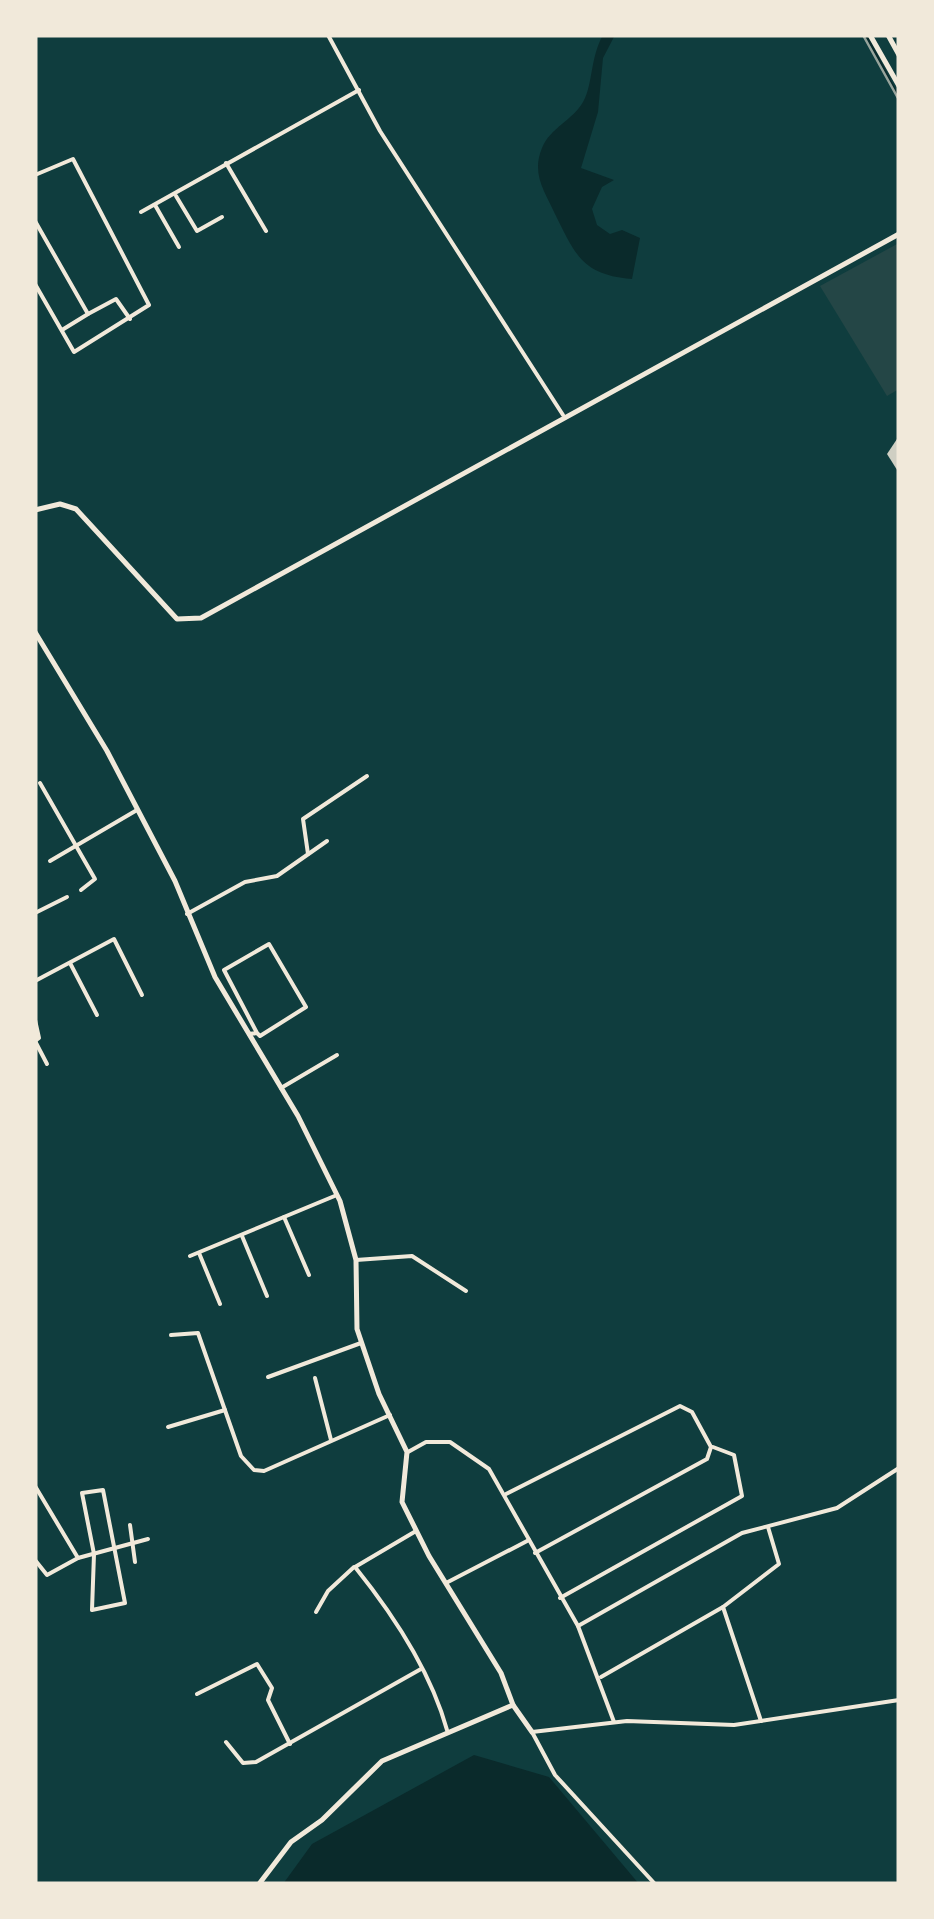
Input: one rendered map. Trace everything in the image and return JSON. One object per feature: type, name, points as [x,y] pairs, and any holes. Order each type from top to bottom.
[{"type":"street","points":[[328,35],[380,131],[564,415]]},
{"type":"street","points":[[870,35],[899,86]]},
{"type":"street","points":[[888,35],[899,55]]},
{"type":"street","points":[[142,212],[360,90]]},
{"type":"street","points":[[35,175],[72,159],[149,304],[75,352],[35,284]]},
{"type":"street","points":[[226,163],[266,231]]},
{"type":"street","points":[[175,194],[197,231],[222,217]]},
{"type":"street","points":[[155,205],[179,247]]},
{"type":"street","points":[[35,221],[88,314]]},
{"type":"street","points":[[35,510],[60,504],[76,509],[170,613],[190,621],[899,234]]},
{"type":"street","points":[[61,331],[116,298],[130,318]]},
{"type":"street","points":[[35,632],[137,810],[215,977],[253,1034],[260,1036],[306,1007],[270,944],[215,977]]},
{"type":"street","points":[[308,854],[303,819],[367,776]]},
{"type":"street","points":[[40,783],[95,879],[81,890]]},
{"type":"street","points":[[50,861],[137,810]]},
{"type":"street","points":[[187,915],[246,882],[277,876],[327,841]]},
{"type":"street","points":[[35,913],[67,897]]},
{"type":"street","points":[[35,981],[114,939],[142,995]]},
{"type":"street","points":[[70,963],[97,1015]]},
{"type":"street","points":[[223,973],[337,1194],[356,1260],[361,1343],[407,1452],[400,1492],[416,1531],[501,1673],[513,1704],[556,1775],[655,1884]]},
{"type":"street","points":[[35,1020],[40,1033],[35,1041],[47,1064]]},
{"type":"street","points":[[281,1088],[338,1055]]},
{"type":"street","points":[[190,1256],[337,1194]]},
{"type":"street","points":[[284,1216],[309,1275]]},
{"type":"street","points":[[242,1234],[268,1296]]},
{"type":"street","points":[[199,1252],[220,1304]]},
{"type":"street","points":[[356,1260],[412,1256],[466,1291]]},
{"type":"street","points":[[172,1335],[198,1334],[241,1456],[254,1470],[264,1470],[390,1415]]},
{"type":"street","points":[[268,1377],[361,1343]]},
{"type":"street","points":[[315,1378],[330,1440]]},
{"type":"street","points":[[506,1494],[680,1406],[692,1412],[712,1447]]},
{"type":"street","points":[[168,1427],[225,1410]]},
{"type":"street","points":[[407,1452],[426,1442],[450,1442],[481,1462],[506,1494],[578,1626],[614,1722]]},
{"type":"street","points":[[535,1553],[707,1458],[712,1447]]},
{"type":"street","points":[[560,1598],[742,1496],[734,1456],[728,1449],[712,1447]]},
{"type":"street","points":[[578,1626],[742,1533],[837,1508],[899,1468]]},
{"type":"street","points":[[35,1486],[78,1558]]},
{"type":"street","points":[[103,1490],[112,1552],[125,1603],[92,1610],[94,1554],[82,1494],[103,1490]]},
{"type":"street","points":[[130,1524],[135,1562]]},
{"type":"street","points":[[600,1678],[723,1607],[779,1564],[768,1526]]},
{"type":"street","points":[[316,1612],[328,1591],[355,1567],[416,1531]]},
{"type":"street","points":[[35,1560],[47,1576],[78,1558],[148,1540]]},
{"type":"street","points":[[446,1583],[529,1540]]},
{"type":"street","points":[[355,1567],[421,1669],[447,1730]]},
{"type":"street","points":[[723,1607],[761,1722]]},
{"type":"street","points":[[197,1694],[256,1664],[272,1688],[268,1700],[290,1744]]},
{"type":"street","points":[[226,1742],[248,1764],[421,1669]]},
{"type":"street","points":[[532,1732],[614,1722],[718,1726],[899,1700]]},
{"type":"street","points":[[259,1884],[291,1842],[322,1820],[382,1762],[513,1704]]},
{"type":"shaded area","points":[[603,35],[615,35],[603,58],[598,112],[581,168],[614,180],[602,187],[592,209],[597,225],[610,234],[622,230],[640,238],[632,279],[602,273],[582,260],[562,228],[539,175],[539,157],[546,141],[579,108],[586,95]]},
{"type":"shaded area","points":[[899,243],[899,389],[887,396],[820,286]]},
{"type":"shaded area","points":[[474,1755],[549,1777],[639,1884],[283,1884],[312,1844]]},
{"type":"building","points":[[899,436],[899,473],[887,454]]},
{"type":"waterway","points":[[866,35],[899,98]]},
{"type":"railway","points":[[863,35],[899,100]]}]
